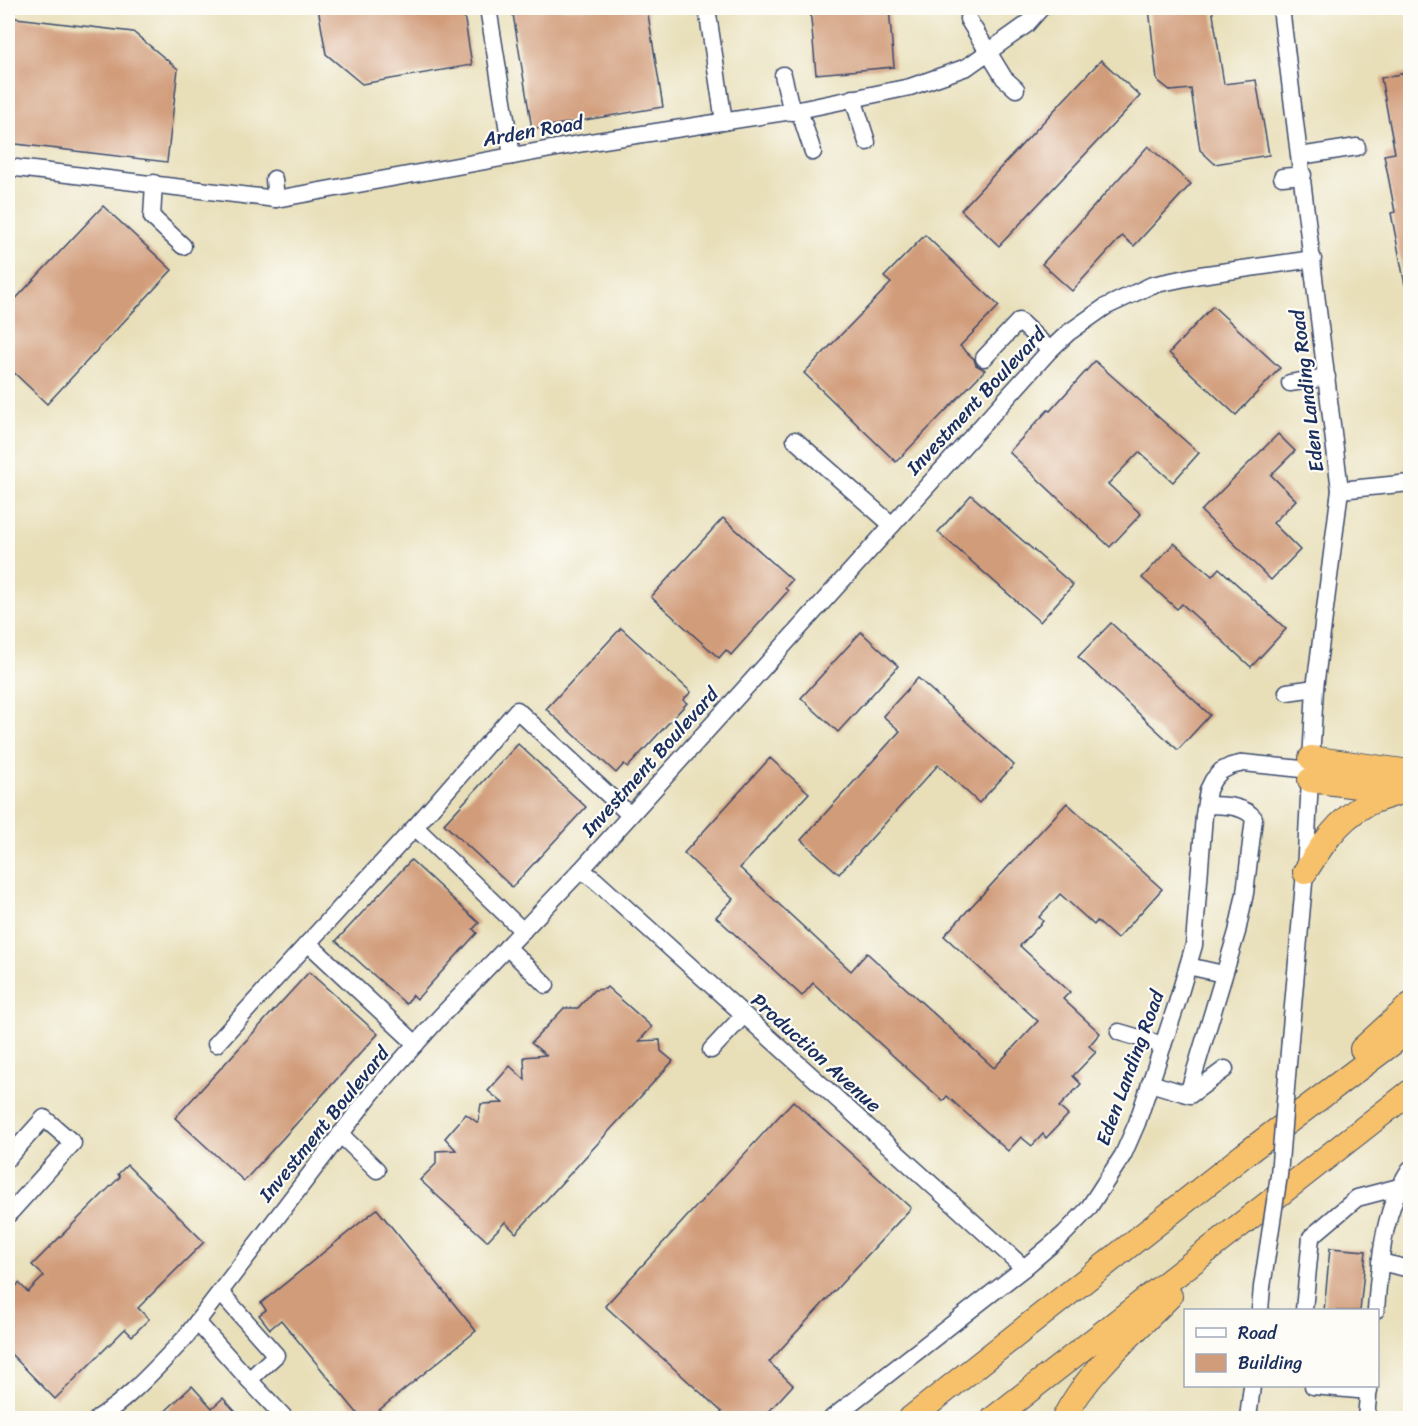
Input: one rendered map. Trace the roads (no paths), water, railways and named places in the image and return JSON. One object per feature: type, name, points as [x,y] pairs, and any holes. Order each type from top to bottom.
[{"type":"highway","points":[[1311,770],[1407,786]]},
{"type":"highway","points":[[1305,872],[1326,839],[1340,823],[1367,804],[1407,786]]},
{"type":"highway","points":[[1244,1155],[1410,1005]]},
{"type":"highway","points":[[911,1419],[1244,1155],[1410,1030]]},
{"type":"highway","points":[[994,1419],[1410,1092]]},
{"type":"highway","points":[[1064,1419],[1074,1398],[1116,1351],[1247,1220]]},
{"type":"street","points":[[488,8],[512,156]]},
{"type":"street","points":[[707,8],[724,122]]},
{"type":"street","name":"Arden Road","points":[[8,167],[276,199],[512,156],[796,111],[910,87],[967,67],[1026,25],[1041,8]]},
{"type":"street","name":"Eden Landing Road","points":[[1260,1309],[1279,1175],[1305,872],[1315,688],[1340,490],[1281,8]]},
{"type":"street","points":[[968,19],[1004,78],[1016,89]]},
{"type":"street","points":[[783,75],[813,152]]},
{"type":"street","points":[[853,98],[867,142]]},
{"type":"street","points":[[1300,156],[1357,147]]},
{"type":"street","points":[[1282,177],[1303,175]]},
{"type":"street","points":[[274,179],[276,199]]},
{"type":"street","points":[[154,183],[152,217],[183,246]]},
{"type":"street","name":"Investment Boulevard","points":[[98,1419],[149,1375],[184,1339],[372,1093],[580,870],[1050,350],[1068,333],[1105,307],[1152,285],[1200,275],[1313,259]]},
{"type":"street","points":[[984,358],[1019,321],[1050,350]]},
{"type":"street","points":[[1290,383],[1327,377]]},
{"type":"street","points":[[795,440],[892,525]]},
{"type":"street","points":[[1340,490],[1410,483]]},
{"type":"street","points":[[1287,692],[1315,688]]},
{"type":"street","points":[[216,1044],[415,827],[517,710],[630,815]]},
{"type":"street","name":"Eden Landing Road","points":[[832,1419],[1024,1268],[1064,1234],[1088,1209],[1123,1155],[1137,1123],[1188,966],[1194,945],[1208,790],[1213,780],[1221,771],[1231,766],[1244,764],[1311,770]]},
{"type":"street","points":[[1188,1094],[1202,1041],[1237,932],[1245,893],[1254,818],[1248,811],[1236,807],[1206,805]]},
{"type":"street","points":[[415,827],[523,931]]},
{"type":"street","name":"Production Avenue","points":[[580,870],[595,880],[1024,1268]]},
{"type":"street","points":[[308,943],[416,1044]]},
{"type":"street","points":[[507,947],[546,985]]},
{"type":"street","points":[[1188,966],[1223,974]]},
{"type":"street","points":[[711,1050],[743,1016]]},
{"type":"street","points":[[1119,1032],[1162,1045]]},
{"type":"street","points":[[1150,1083],[1190,1095],[1225,1069]]},
{"type":"street","points":[[8,1158],[44,1118],[73,1143],[8,1215]]},
{"type":"street","points":[[340,1134],[377,1170]]},
{"type":"street","points":[[1376,1309],[1382,1243],[1399,1187],[1410,1169]]},
{"type":"street","points":[[1304,1309],[1311,1237],[1357,1198],[1399,1187]]},
{"type":"street","points":[[1380,1262],[1410,1269]]},
{"type":"street","points":[[220,1292],[276,1355],[249,1380]]},
{"type":"street","points":[[197,1322],[285,1419]]},
{"type":"street","points":[[1248,1419],[1252,1387]]},
{"type":"street","points":[[1341,1387],[1369,1388],[1366,1419]]}]
